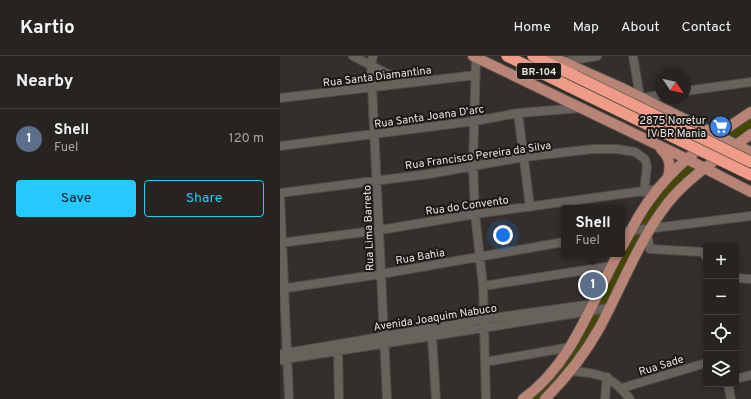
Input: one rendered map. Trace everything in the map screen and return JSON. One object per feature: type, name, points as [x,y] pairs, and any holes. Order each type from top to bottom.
[{"type":"highway","name":"BR-104","points":[[507,56],[751,176]]},
{"type":"highway","name":"BR-104","points":[[534,56],[751,162]]},
{"type":"main road","points":[[550,56],[751,152]]},
{"type":"main road","points":[[474,57],[657,144],[751,192]]},
{"type":"main road","points":[[627,231],[647,202],[668,177],[716,135],[751,112]]},
{"type":"main road","points":[[545,399],[571,371],[590,344],[649,231],[678,192],[706,169],[733,143],[751,134]]},
{"type":"main road","points":[[657,144],[669,158],[671,164],[668,177]]},
{"type":"main road","points":[[523,399],[544,381],[571,346],[616,257]]},
{"type":"street","points":[[353,56],[405,83]]},
{"type":"street","name":"Rua Lima Barreto","points":[[373,56],[371,65],[387,399]]},
{"type":"street","points":[[562,62],[597,56]]},
{"type":"street","points":[[633,56],[640,98],[655,96]]},
{"type":"street","points":[[474,57],[476,75],[473,165],[475,214],[481,256],[483,286],[486,399]]},
{"type":"street","name":"Rua Santa Diamantina","points":[[280,98],[373,89],[405,83],[476,75]]},
{"type":"street","points":[[691,90],[751,82]]},
{"type":"street","name":"Rua Santa Joana D'arc","points":[[280,146],[475,121],[518,113],[581,108]]},
{"type":"street","points":[[518,113],[530,207]]},
{"type":"street","name":"Rua Francisco Pereira da Silva","points":[[280,195],[429,174],[524,157],[594,149],[617,149],[635,152],[645,159],[647,166],[644,192]]},
{"type":"street","name":"Rua do Convento","points":[[281,242],[380,230],[475,214],[658,189]]},
{"type":"street","points":[[280,195],[284,356],[289,399]]},
{"type":"street","points":[[627,231],[649,231],[751,216]]},
{"type":"street","points":[[649,231],[650,249],[702,252],[703,254]]},
{"type":"street","name":"Rua Bahia","points":[[282,289],[381,274],[561,243]]},
{"type":"street","points":[[483,286],[612,266]]},
{"type":"street","points":[[739,278],[751,280]]},
{"type":"street","name":"Avenida Joaquim Nabuco","points":[[284,356],[384,336],[485,324],[591,308],[609,308]]},
{"type":"street","name":"Avenida Joaquim Nabuco","points":[[284,356],[338,352],[384,345],[432,337],[485,324]]},
{"type":"street","points":[[432,337],[436,399]]},
{"type":"street","points":[[486,362],[571,346]]},
{"type":"street","points":[[338,352],[339,399]]},
{"type":"street","name":"Rua Sade","points":[[622,388],[703,364]]},
{"type":"street","points":[[571,371],[592,372],[606,377],[622,388],[630,399]]},
{"type":"street","points":[[739,378],[751,376]]},
{"type":"street","points":[[605,399],[606,377]]},
{"type":"street","points":[[729,387],[731,399]]},
{"type":"shaded area","points":[[373,69],[398,84],[374,86]]},
{"type":"shaded area","points":[[751,114],[751,131],[736,143],[720,135]]},
{"type":"shaded area","points":[[687,161],[700,167],[663,203],[644,228],[634,228],[650,202]]},
{"type":"shaded area","points":[[632,231],[643,231],[605,307],[592,308],[618,257],[625,257],[625,244]]},
{"type":"shaded area","points":[[602,312],[582,347],[549,389],[540,399],[526,399],[590,313]]},
{"type":"place","name":"2875 Noretur IV BR Mania","points":[[721,126]]},
{"type":"place","name":"Shell","points":[[593,285]]}]
